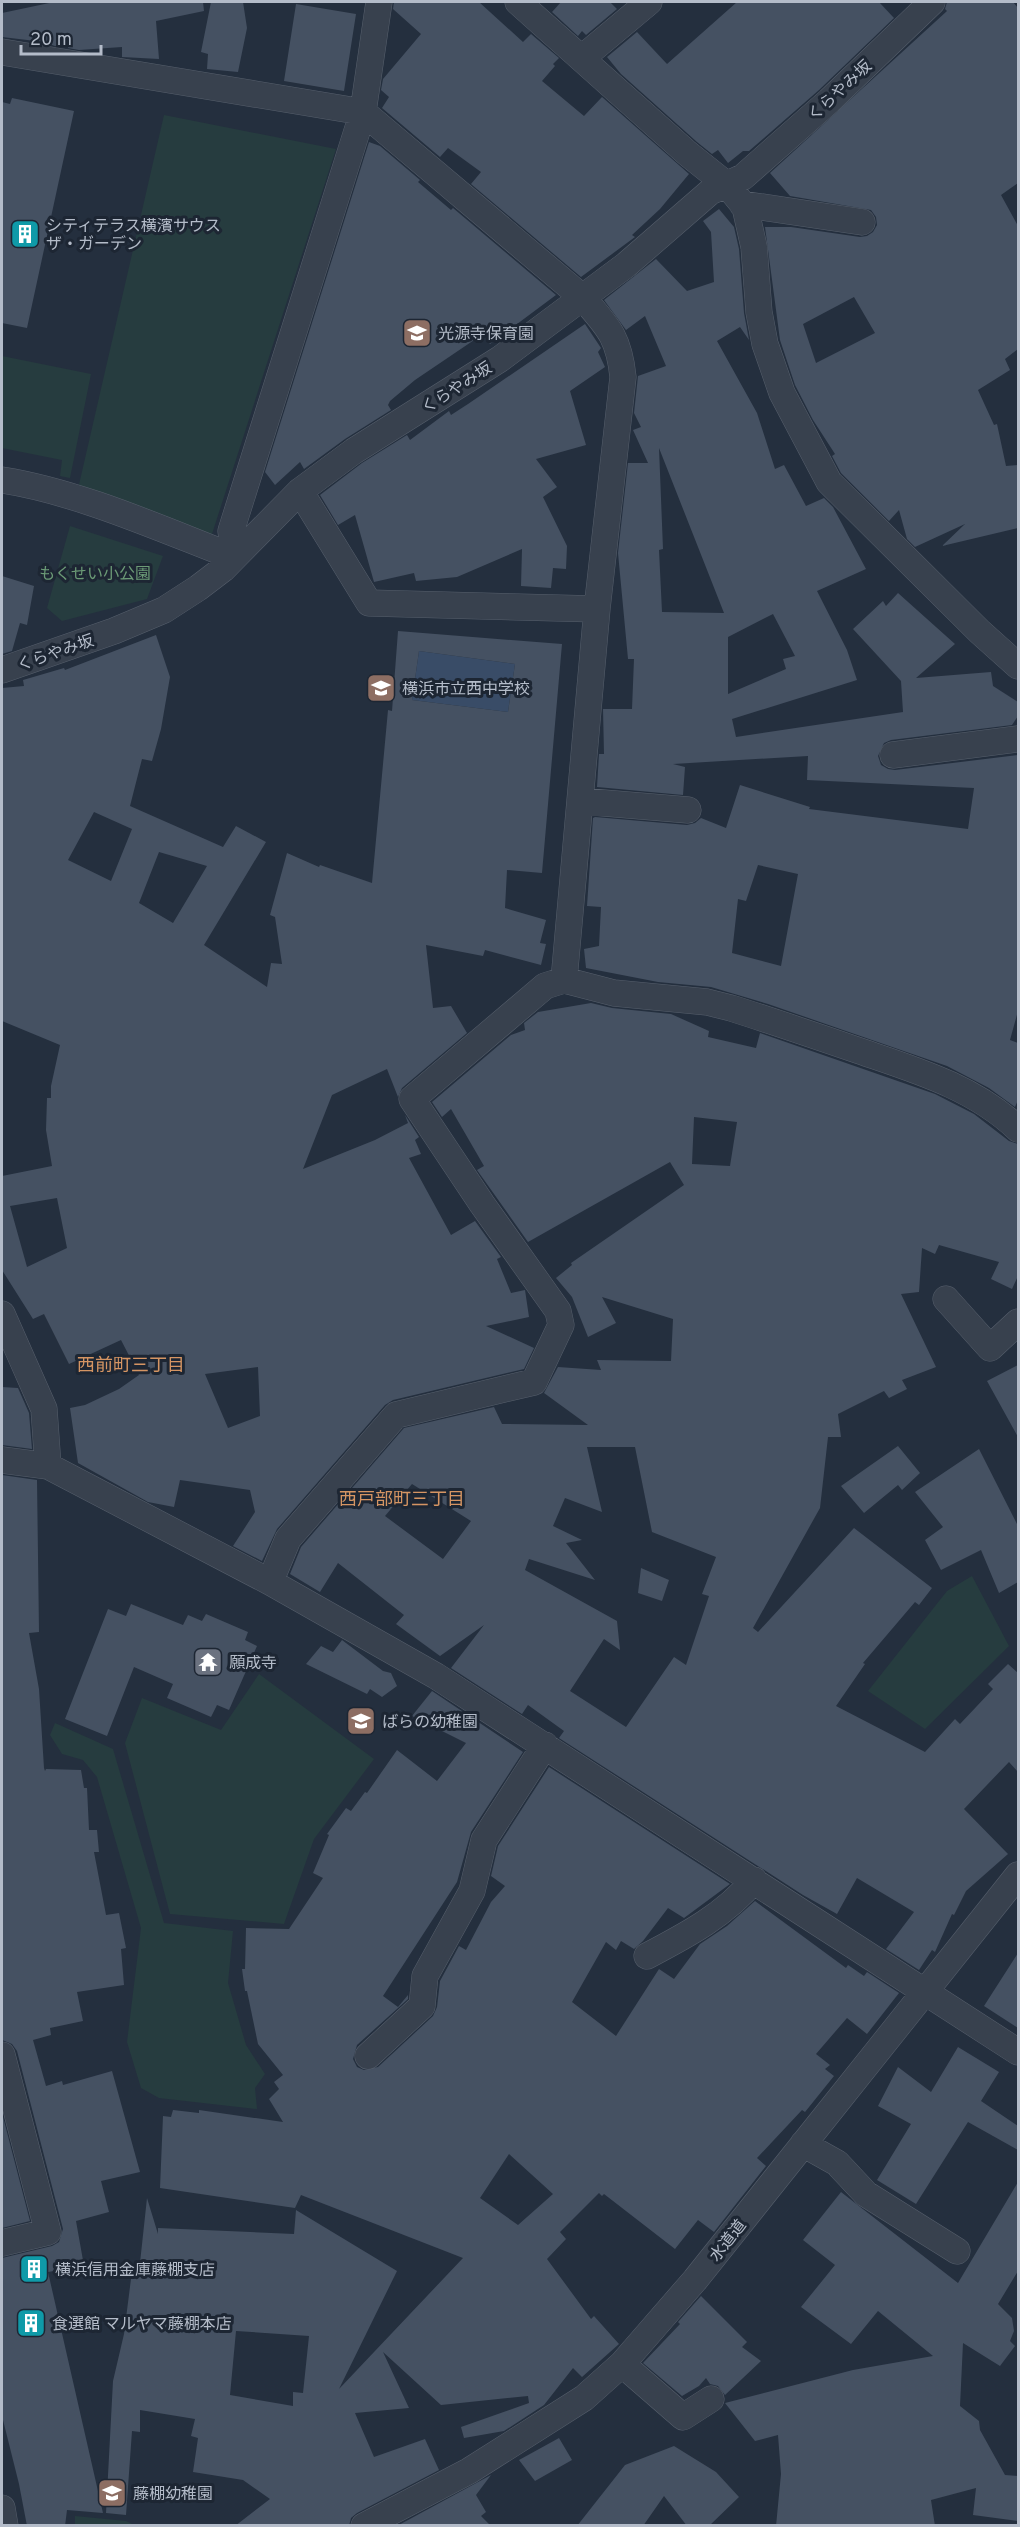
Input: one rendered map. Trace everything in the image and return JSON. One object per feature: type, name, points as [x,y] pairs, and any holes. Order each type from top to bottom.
[{"type":"street","points":[[2,480],[46,490],[132,518],[234,557],[231,531],[363,112],[379,2]]},
{"type":"street","points":[[518,2],[734,194],[745,207],[754,247],[759,312],[765,344],[782,393],[829,482],[980,632],[1018,666]]},
{"type":"street","points":[[582,58],[649,2]]},
{"type":"street","name":"くらやみ坂","points":[[2,670],[114,631],[164,610],[198,588],[234,557],[300,491],[354,451],[500,359],[626,265],[710,192],[734,194],[743,177],[829,101],[932,2]]},
{"type":"street","points":[[2,52],[363,112],[583,298],[612,333],[621,352],[623,377],[597,609],[564,980]]},
{"type":"street","points":[[734,194],[862,222]]},
{"type":"street","points":[[300,491],[369,603],[597,609]]},
{"type":"street","points":[[893,755],[1018,739]]},
{"type":"street","points":[[580,801],[688,810]]},
{"type":"street","points":[[270,1582],[288,1539],[396,1416],[534,1382],[561,1325],[558,1311],[482,1204],[412,1099],[545,986],[564,980],[615,993],[707,1002],[763,1018],[936,1078],[999,1111],[1018,1129]]},
{"type":"street","points":[[946,1299],[990,1348],[1018,1322]]},
{"type":"street","points":[[2,1314],[44,1409],[48,1466]]},
{"type":"street","points":[[2,1460],[48,1466],[270,1582],[436,1676],[1018,2052]]},
{"type":"street","points":[[368,2056],[422,2006],[425,1976],[472,1891],[484,1840],[545,1745]]},
{"type":"street","name":"水道道","points":[[364,2526],[469,2471],[584,2398],[622,2364],[682,2296],[1018,1875]]},
{"type":"street","points":[[647,1956],[709,1922],[738,1899],[754,1880]]},
{"type":"street","points":[[2,2055],[48,2232],[2,2243]]},
{"type":"street","points":[[803,2144],[837,2163],[866,2194],[957,2251]]},
{"type":"street","points":[[622,2364],[682,2417],[711,2399]]},
{"type":"street","points":[[2,2508],[5,2526]]},
{"type":"green space","points":[[164,115],[336,149],[212,534],[78,489]]},
{"type":"green space","points":[[2,356],[91,374],[70,478],[60,476],[62,460],[2,448]]},
{"type":"green space","name":"もくせい小公園","points":[[70,526],[163,556],[147,599],[62,621],[47,608]]},
{"type":"green space","points":[[972,1576],[1009,1646],[925,1729],[868,1691],[947,1591]]},
{"type":"green space","points":[[259,1674],[374,1759],[314,1839],[284,1924],[170,1914],[125,1743],[142,1698],[221,1730]]},
{"type":"green space","points":[[55,1723],[113,1749],[164,1923],[233,1931],[228,1983],[246,2045],[265,2074],[255,2088],[257,2109],[159,2098],[141,2088],[127,2042],[141,1928],[97,1777],[83,1760],[62,1754],[50,1735]]},
{"type":"green space","points":[[75,2516],[126,2521],[134,2525],[75,2525]]},
{"type":"water","points":[[419,651],[515,664],[508,712],[412,700]]},
{"type":"building","points":[[54,2],[203,2],[204,11],[156,21],[159,59],[122,57],[122,47],[79,50],[68,48],[68,43],[55,46],[44,42],[2,37],[2,13]]},
{"type":"building","points":[[211,2],[243,2],[247,28],[238,72],[207,69],[208,54],[201,52]]},
{"type":"building","points":[[394,2],[479,2],[523,42],[531,34],[559,58],[542,81],[584,116],[602,97],[689,174],[660,209],[632,235],[635,237],[581,277],[471,184],[481,172],[448,148],[440,157],[382,108],[389,97],[381,90],[383,79],[421,34],[393,9]]},
{"type":"building","points":[[561,2],[610,2],[617,9],[586,35],[582,31],[578,36],[552,12]]},
{"type":"building","points":[[737,2],[879,2],[894,18],[819,90],[749,151],[743,151],[728,163],[718,150],[712,154],[697,142],[621,74],[607,57],[637,32],[667,64]]},
{"type":"building","points":[[947,2],[1013,2],[1018,8],[1018,183],[1001,195],[1018,226],[1018,349],[1005,359],[1010,370],[978,390],[994,425],[997,424],[1006,466],[1018,465],[1018,528],[942,546],[965,524],[915,547],[907,539],[899,510],[889,521],[841,473],[832,456],[835,454],[813,420],[795,385],[780,340],[765,227],[791,227],[860,237],[873,232],[877,225],[876,217],[871,210],[790,196],[770,173],[947,11],[945,9]],"holes":[[[854,297],[875,333],[816,363],[803,324]]]},
{"type":"building","points":[[296,4],[356,14],[344,91],[284,81]]},
{"type":"building","name":"シティテラス横濱サウス ザ・ガーデン","points":[[12,98],[74,111],[27,328],[2,323],[2,102],[10,104]]},
{"type":"building","points":[[369,142],[380,146],[451,210],[453,208],[556,295],[490,344],[483,334],[415,380],[390,401],[388,405],[391,410],[345,439],[304,469],[300,462],[275,485],[265,472]]},
{"type":"building","points":[[719,209],[734,227],[739,249],[744,313],[749,340],[740,327],[717,341],[757,413],[775,469],[784,465],[806,506],[824,498],[833,507],[866,569],[817,591],[847,650],[857,680],[732,719],[736,737],[903,712],[901,681],[853,629],[883,601],[886,606],[898,593],[955,644],[916,678],[991,672],[993,686],[1018,702],[1018,716],[1012,725],[891,740],[884,743],[878,756],[881,765],[895,770],[1018,755],[1018,1011],[1010,1040],[1018,1043],[1018,1100],[1015,1107],[989,1088],[947,1066],[768,1004],[711,987],[658,982],[586,968],[584,949],[599,946],[601,907],[587,906],[593,818],[595,817],[687,825],[701,818],[726,828],[740,785],[810,807],[809,809],[968,829],[974,788],[807,780],[808,756],[673,764],[685,767],[683,795],[597,787],[599,754],[604,754],[603,709],[632,709],[634,659],[628,659],[618,553],[628,463],[648,463],[633,430],[641,427],[634,413],[638,376],[666,366],[645,316],[626,330],[604,300],[656,259],[687,291],[714,282],[711,232],[703,221]],"holes":[[[659,448],[724,613],[662,612],[659,550],[663,549]],[[773,614],[795,656],[783,659],[786,669],[728,694],[728,637]],[[758,865],[798,874],[781,966],[732,953],[738,899],[746,901]]]},
{"type":"building","points":[[585,324],[601,348],[598,352],[605,367],[570,391],[586,445],[536,459],[557,487],[543,497],[567,546],[566,569],[553,568],[551,588],[521,586],[522,549],[457,577],[416,581],[414,573],[374,582],[355,515],[338,525],[320,495],[362,463],[407,435],[410,440],[449,411],[451,415]]},
{"type":"building","points":[[2,576],[34,586],[27,625],[20,623],[12,651],[2,654]]},
{"type":"building","points":[[398,631],[562,644],[542,873],[507,870],[505,908],[546,920],[540,943],[546,944],[541,965],[485,950],[483,956],[426,945],[433,1008],[451,1006],[467,1033],[402,1088],[398,1097],[387,1069],[332,1095],[303,1169],[375,1140],[408,1123],[405,1115],[419,1137],[415,1140],[421,1154],[409,1158],[451,1235],[475,1221],[501,1257],[497,1259],[511,1293],[525,1290],[529,1317],[486,1326],[534,1348],[524,1369],[393,1400],[385,1405],[277,1529],[262,1561],[233,1546],[255,1512],[250,1490],[180,1480],[174,1507],[148,1502],[78,1463],[70,1408],[85,1405],[119,1389],[139,1375],[121,1340],[69,1364],[44,1314],[33,1319],[2,1270],[2,1176],[52,1166],[46,1130],[47,1098],[51,1098],[51,1086],[60,1045],[2,1021],[2,688],[24,686],[23,680],[64,668],[65,670],[156,635],[170,677],[161,729],[152,761],[142,759],[130,806],[223,847],[236,826],[266,842],[204,945],[267,987],[271,963],[282,964],[275,917],[270,915],[287,853],[319,867],[320,865],[372,883],[388,710],[392,711]],"holes":[[[419,651],[515,664],[508,712],[412,700]],[[94,812],[132,829],[111,881],[68,860]],[[159,852],[207,866],[173,923],[139,903]],[[57,1198],[67,1248],[27,1267],[10,1206]],[[258,1367],[260,1416],[228,1428],[205,1374]]]},
{"type":"building","points":[[591,1003],[612,1008],[671,1014],[709,1031],[708,1037],[756,1048],[760,1033],[935,1094],[974,1114],[1009,1141],[1018,1144],[1018,1276],[1012,1289],[991,1279],[999,1262],[939,1245],[935,1254],[922,1248],[919,1292],[901,1294],[936,1367],[902,1380],[907,1389],[889,1398],[884,1391],[838,1414],[841,1437],[828,1437],[820,1508],[753,1628],[758,1632],[854,1528],[932,1588],[919,1605],[915,1602],[863,1663],[865,1664],[836,1706],[925,1752],[955,1719],[960,1724],[993,1689],[988,1684],[1008,1664],[1018,1673],[1018,1772],[1009,1762],[964,1809],[1008,1854],[966,1891],[954,1915],[952,1914],[935,1952],[932,1950],[919,1970],[886,1949],[914,1912],[857,1878],[837,1914],[803,1895],[559,1738],[564,1731],[528,1705],[522,1714],[451,1668],[484,1625],[440,1656],[396,1624],[404,1615],[338,1563],[320,1592],[290,1574],[301,1547],[404,1428],[494,1407],[502,1424],[588,1425],[544,1393],[558,1367],[601,1370],[597,1360],[671,1361],[673,1319],[602,1297],[616,1323],[588,1337],[572,1297],[556,1278],[572,1265],[571,1263],[684,1185],[670,1162],[528,1242],[477,1170],[484,1166],[451,1109],[442,1117],[432,1102],[511,1035],[525,1030],[524,1023],[538,1012]],"holes":[[[694,1117],[737,1122],[730,1166],[692,1164]],[[587,1447],[635,1447],[652,1532],[716,1557],[702,1594],[709,1596],[686,1665],[674,1657],[626,1727],[570,1691],[604,1639],[620,1650],[617,1621],[525,1570],[529,1559],[595,1580],[566,1543],[582,1540],[553,1526],[565,1498],[602,1512]],[[412,1484],[471,1521],[443,1559],[385,1516]]]},
{"type":"building","points":[[1018,1365],[1018,1437],[987,1381]]},
{"type":"building","points":[[2,1387],[18,1388],[29,1413],[32,1449],[2,1445]]},
{"type":"building","points":[[898,1446],[920,1473],[902,1490],[898,1485],[864,1513],[841,1486]]},
{"type":"building","points":[[979,1449],[1018,1526],[1018,1582],[999,1593],[981,1550],[941,1570],[925,1540],[943,1527],[915,1492]]},
{"type":"building","points":[[2,1475],[37,1480],[39,1632],[29,1633],[39,1689],[44,1768],[45,1771],[46,1769],[81,1770],[84,1788],[87,1788],[89,1830],[97,1830],[99,1852],[94,1852],[106,1915],[119,1913],[126,1948],[121,1949],[124,1985],[77,1992],[83,2021],[50,2028],[51,2035],[33,2040],[46,2086],[62,2081],[63,2085],[112,2071],[140,2172],[101,2181],[109,2212],[76,2221],[84,2266],[48,2272],[103,2513],[67,2510],[65,2526],[27,2526],[2,2416],[2,2258],[52,2246],[59,2242],[63,2229],[17,2051],[12,2044],[2,2040]]},
{"type":"building","points":[[641,1568],[669,1580],[662,1601],[638,1593]]},
{"type":"building","points":[[131,1604],[183,1625],[188,1615],[202,1621],[206,1614],[248,1632],[245,1640],[257,1646],[229,1710],[217,1705],[211,1717],[167,1698],[173,1684],[134,1667],[107,1736],[65,1719],[108,1609],[126,1616]]},
{"type":"building","points":[[342,1640],[383,1671],[391,1673],[397,1686],[382,1697],[370,1689],[367,1694],[306,1664],[321,1646],[333,1652]]},
{"type":"building","points":[[432,1691],[523,1752],[471,1832],[457,1882],[383,1996],[398,2007],[408,1995],[408,1999],[357,2045],[353,2059],[357,2067],[364,2070],[378,2067],[433,2016],[437,2007],[440,1981],[459,1946],[466,1950],[491,1902],[505,1886],[491,1876],[498,1846],[549,1767],[730,1884],[684,1918],[668,1908],[643,1941],[634,1949],[621,1941],[616,1950],[606,1942],[572,2002],[616,2036],[659,1969],[674,1979],[700,1944],[727,1926],[755,1901],[846,1968],[848,1965],[864,1976],[867,1972],[899,1993],[867,2034],[847,2018],[816,2054],[830,2065],[825,2069],[834,2076],[805,2112],[802,2110],[757,2158],[766,2166],[714,2232],[698,2220],[675,2249],[604,2194],[602,2196],[599,2193],[560,2232],[566,2239],[547,2259],[591,2319],[594,2316],[619,2344],[582,2377],[573,2368],[544,2405],[504,2431],[464,2438],[461,2427],[529,2403],[528,2396],[441,2405],[383,2352],[409,2408],[355,2413],[374,2457],[425,2439],[439,2470],[357,2513],[351,2518],[349,2526],[235,2526],[270,2499],[243,2480],[193,2472],[198,2438],[191,2436],[195,2419],[140,2410],[140,2432],[132,2431],[126,2515],[106,2513],[113,2381],[124,2334],[132,2271],[139,2272],[147,2198],[158,2234],[158,2228],[294,2234],[296,2210],[397,2271],[339,2389],[463,2258],[301,2195],[295,2208],[160,2188],[163,2116],[171,2117],[173,2110],[199,2113],[199,2110],[283,2122],[269,2099],[279,2089],[274,2082],[283,2075],[258,2044],[247,1991],[245,1991],[242,1969],[245,1969],[246,1928],[289,1929],[323,1878],[313,1873],[329,1835],[327,1834],[346,1808],[351,1811],[365,1792],[367,1793],[397,1750],[437,1781],[466,1743],[412,1716]],"holes":[[[509,2154],[553,2194],[518,2225],[480,2198]],[[236,2331],[309,2336],[303,2393],[293,2392],[293,2406],[230,2395]]]},
{"type":"building","points":[[1018,1953],[1018,2028],[984,2006]]},
{"type":"building","points":[[958,2047],[999,2072],[981,2101],[1018,2126],[1018,2150],[968,2122],[916,2204],[877,2180],[911,2124],[878,2106],[898,2067],[931,2092]]},
{"type":"building","points":[[2,2113],[30,2221],[2,2228]]},
{"type":"building","points":[[1018,2182],[1018,2271],[998,2304],[1012,2318],[1014,2331],[1010,2341],[1015,2346],[1000,2366],[963,2343],[960,2406],[979,2421],[980,2430],[1005,2475],[1018,2476],[1018,2521],[973,2515],[976,2488],[931,2500],[935,2526],[776,2526],[781,2474],[778,2435],[755,2441],[725,2403],[853,2370],[933,2356],[878,2311],[851,2344],[801,2307],[835,2265],[803,2240],[841,2192],[958,2283]]},
{"type":"building","points":[[701,2296],[747,2342],[742,2347],[761,2361],[725,2395],[718,2386],[710,2384],[706,2378],[699,2386],[682,2396],[643,2363],[680,2324],[678,2322]]},
{"type":"building","points":[[559,2438],[572,2460],[535,2481],[519,2460]]},
{"type":"building","points":[[674,2446],[716,2472],[739,2497],[709,2526],[687,2526],[664,2496],[643,2526],[577,2526],[625,2465]]},
{"type":"building","points":[[491,2475],[476,2495],[486,2512],[481,2516],[491,2526],[397,2526]]},
{"type":"place","name":"シティテラス横濱サウス ザ・ガーデン","points":[[25,234]]},
{"type":"place","name":"光源寺保育園","points":[[417,333]]},
{"type":"place","name":"横浜市立西中学校","points":[[381,688]]},
{"type":"place","name":"願成寺","points":[[208,1662]]},
{"type":"place","name":"ばらの幼稚園","points":[[361,1721]]},
{"type":"place","name":"横浜信用金庫藤棚支店","points":[[34,2269]]},
{"type":"place","name":"食選館 マルヤマ藤棚本店","points":[[31,2323]]},
{"type":"place","name":"藤棚幼稚園","points":[[112,2493]]},
{"type":"district","name":"西前町三丁目","points":[[131,1365]]},
{"type":"district","name":"西戸部町三丁目","points":[[402,1499]]}]
